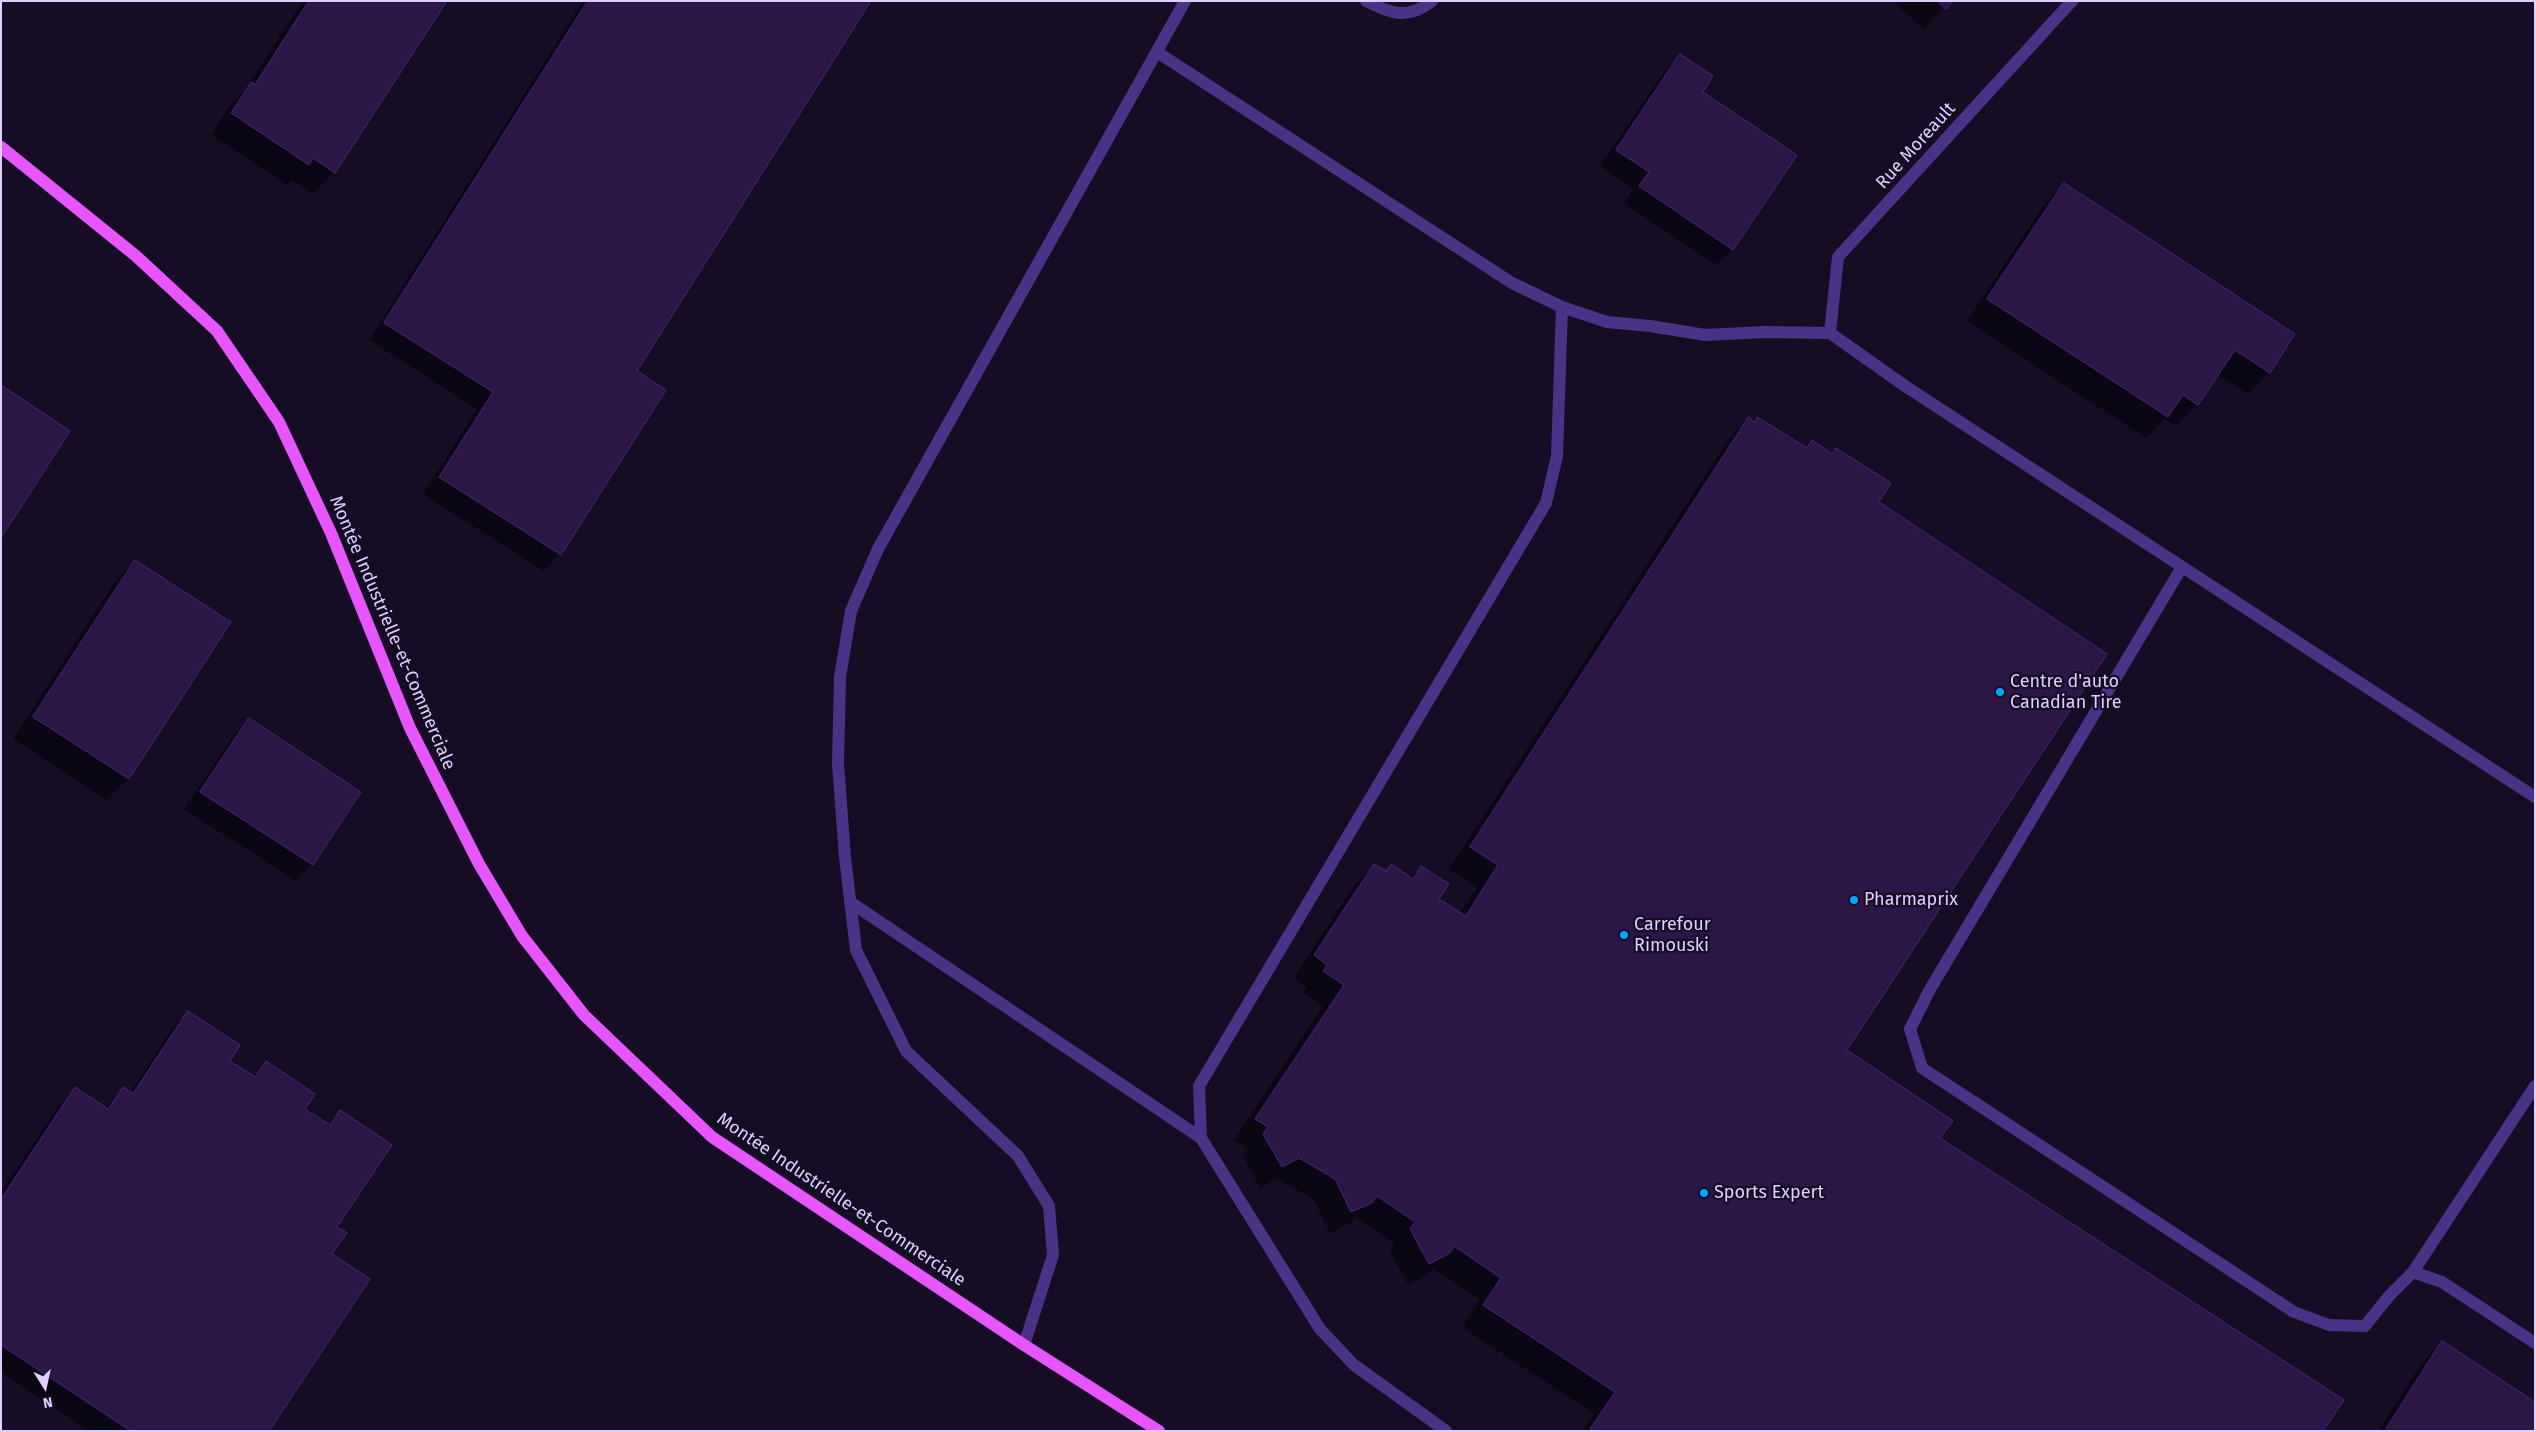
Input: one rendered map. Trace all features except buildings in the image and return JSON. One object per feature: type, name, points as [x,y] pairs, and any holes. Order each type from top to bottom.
[{"type":"main road","name":"Montée Industrielle-et-Commerciale","points":[[1,147],[136,256],[217,331],[278,422],[331,533],[410,728],[479,864],[522,936],[584,1015],[712,1137],[1159,1431]]},
{"type":"street","points":[[1024,1344],[1052,1255],[1049,1206],[1018,1156],[906,1050],[856,950],[838,764],[840,677],[851,610],[878,549],[1185,1]]},
{"type":"street","points":[[1366,1],[1389,13],[1419,12],[1432,1]]},
{"type":"street","name":"Rue Moreault","points":[[1830,333],[1838,257],[2072,1]]},
{"type":"street","points":[[1157,52],[1512,283],[1562,307],[1607,322],[1650,326],[1705,335],[1765,332],[1830,333],[1905,386],[2535,796]]},
{"type":"street","points":[[1201,1138],[1199,1086],[1546,504],[1558,456],[1562,307]]},
{"type":"street","points":[[2182,567],[1928,991],[1910,1028],[1922,1068],[2294,1312],[2329,1325],[2365,1326],[2389,1296],[2413,1272],[2535,1086]]},
{"type":"street","points":[[850,902],[1201,1138],[1320,1329],[1354,1365],[1446,1431]]},
{"type":"street","points":[[2413,1272],[2442,1282],[2535,1343]]},
{"type":"place","name":"Centre d'auto Canadian Tire","points":[[2000,692]]},
{"type":"place","name":"Pharmaprix","points":[[1854,900]]},
{"type":"place","name":"Carrefour Rimouski","points":[[1624,935]]},
{"type":"place","name":"Sports Expert","points":[[1704,1193]]}]
